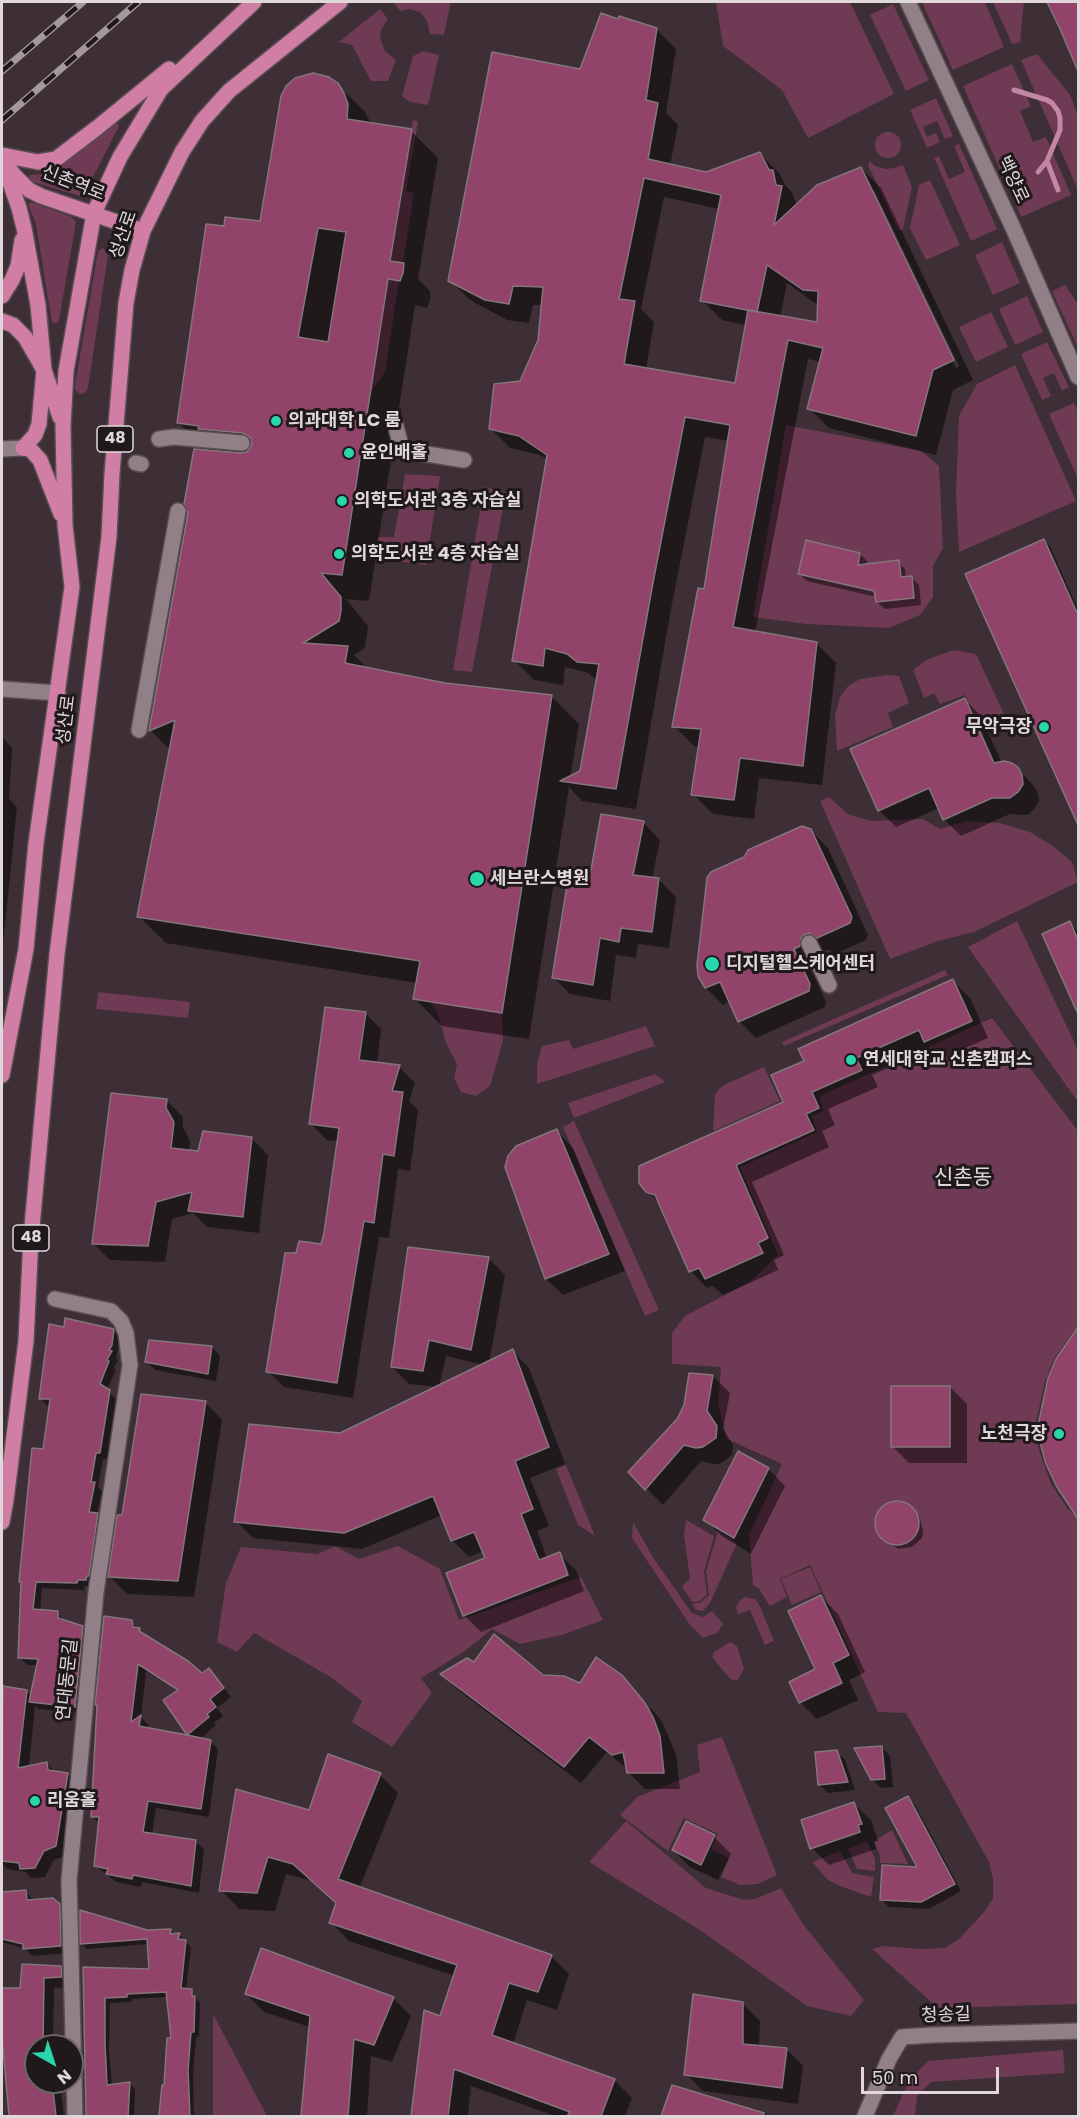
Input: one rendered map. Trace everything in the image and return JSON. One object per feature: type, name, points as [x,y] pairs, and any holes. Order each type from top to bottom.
[{"type":"main road","name":"성산로","points":[[2,1075],[26,949],[36,843],[72,587],[64,525],[63,426],[66,371],[94,213],[120,158],[153,99],[171,78],[254,2]]},
{"type":"main road","name":"성산로","points":[[2,1522],[26,1341],[31,1237],[57,954],[109,537],[126,303],[132,270],[143,231],[182,152],[214,106],[229,91],[340,2]]},
{"type":"main road","points":[[23,448],[35,435],[39,424],[44,370],[38,306],[24,228],[2,157],[32,162],[56,159],[98,128],[155,79],[224,28]]},
{"type":"main road","name":"신촌역로","points":[[2,157],[14,175],[29,190],[54,201],[143,231]]},
{"type":"main road","points":[[2,296],[18,266],[24,228]]},
{"type":"main road","points":[[2,321],[13,325],[25,337],[44,370],[63,426]]},
{"type":"main road","points":[[23,448],[30,449],[40,460],[64,525]]},
{"type":"street","name":"백양로","points":[[908,2],[1014,230],[1078,377]]},
{"type":"street","points":[[395,423],[402,450],[464,460]]},
{"type":"street","points":[[159,439],[174,437],[242,443]]},
{"type":"street","points":[[2,448],[23,448]]},
{"type":"street","points":[[139,730],[162,612],[178,511]]},
{"type":"street","points":[[2,689],[58,693]]},
{"type":"street","points":[[808,943],[829,985]]},
{"type":"street","name":"연대동문길","points":[[55,1299],[111,1311],[121,1321],[126,1333],[130,1365],[96,1592],[69,1880],[75,2116]]},
{"type":"street","name":"청송길","points":[[865,2116],[889,2059],[902,2037],[1078,2031]]},
{"type":"shaded area","points":[[393,2],[449,2],[444,35],[430,34],[427,21],[420,12],[409,9],[400,11]]},
{"type":"shaded area","points":[[716,2],[850,2],[894,94],[808,138],[782,90],[723,46]]},
{"type":"shaded area","points":[[922,2],[985,2],[1004,47],[953,70]]},
{"type":"shaded area","points":[[993,2],[1024,2],[1020,42],[1012,44]]},
{"type":"shaded area","points":[[893,4],[929,80],[906,91],[870,15]]},
{"type":"shaded area","points":[[380,9],[388,19],[381,30],[380,38],[385,51],[396,60],[388,81],[371,81],[352,45],[339,42]]},
{"type":"shaded area","points":[[423,51],[439,55],[428,105],[410,102],[402,96],[413,56]]},
{"type":"shaded area","points":[[1037,54],[1070,95],[1078,115],[1078,190],[1021,60]]},
{"type":"shaded area","points":[[1012,64],[1031,106],[1020,111],[1033,142],[1046,137],[1071,195],[1021,217],[963,86]]},
{"type":"shaded area","points":[[936,98],[953,136],[945,139],[937,121],[923,127],[927,137],[936,133],[940,142],[927,148],[910,110]]},
{"type":"shaded area","points":[[413,120],[418,122],[406,191],[414,193],[403,263],[390,261]]},
{"type":"shaded area","points":[[117,122],[119,126],[84,195],[80,196],[33,182],[29,178],[30,175],[52,170]]},
{"type":"shaded area","points":[[888,132],[897,136],[901,145],[897,154],[888,158],[879,154],[875,145],[879,136]]},
{"type":"shaded area","points":[[959,144],[997,229],[971,241],[934,158],[939,156],[949,179],[965,172],[954,146]]},
{"type":"shaded area","points":[[870,161],[875,166],[885,169],[903,165],[912,187],[903,229],[899,231],[868,165]]},
{"type":"shaded area","points":[[930,180],[960,245],[926,260],[910,228],[919,185]]},
{"type":"shaded area","points":[[31,202],[72,217],[76,222],[59,320],[56,324],[52,322],[36,224],[28,204]]},
{"type":"shaded area","points":[[1002,242],[1020,283],[993,295],[975,255]]},
{"type":"shaded area","points":[[103,248],[108,255],[88,388],[85,393],[80,394],[75,390],[75,385],[98,251]]},
{"type":"shaded area","points":[[388,279],[399,281],[385,372],[370,393]]},
{"type":"shaded area","points":[[1065,285],[1078,304],[1078,348],[1052,291]]},
{"type":"shaded area","points":[[1027,296],[1043,332],[1015,345],[999,309]]},
{"type":"shaded area","points":[[991,312],[1008,347],[976,362],[959,327]]},
{"type":"shaded area","points":[[1047,342],[1069,387],[1062,391],[1054,373],[1043,378],[1051,396],[1042,400],[1021,354]]},
{"type":"shaded area","points":[[1015,365],[1076,501],[959,552],[956,493],[959,416],[977,384]]},
{"type":"shaded area","points":[[1074,403],[1078,412],[1078,479],[1049,414]]},
{"type":"shaded area","points":[[786,425],[921,451],[939,466],[943,548],[933,566],[933,597],[920,615],[889,628],[806,624],[753,617]]},
{"type":"shaded area","points":[[405,474],[440,476],[426,565],[373,558],[378,537],[394,537]]},
{"type":"shaded area","points":[[484,487],[506,492],[472,672],[453,670]]},
{"type":"shaded area","points":[[954,650],[976,654],[1005,716],[980,728],[965,695],[940,704],[934,693],[924,698],[913,670],[928,659]]},
{"type":"shaded area","points":[[888,675],[899,676],[909,703],[888,713],[893,727],[837,751],[835,716],[840,697],[848,686],[860,679]]},
{"type":"shaded area","points":[[829,797],[848,814],[871,821],[923,819],[940,829],[967,821],[1000,823],[1030,832],[1050,844],[1072,862],[1078,882],[974,932],[938,941],[890,959],[820,801]]},
{"type":"shaded area","points":[[1017,921],[1078,1050],[1078,1102],[968,947]]},
{"type":"shaded area","points":[[945,970],[948,975],[784,1046],[782,1042]]},
{"type":"shaded area","points":[[98,992],[190,1002],[188,1018],[96,1009]]},
{"type":"shaded area","points":[[430,1002],[502,1013],[503,1041],[490,1086],[476,1096],[461,1092],[454,1078],[457,1064],[446,1043],[438,1014]]},
{"type":"shaded area","points":[[992,1018],[1078,1131],[1078,1325],[1054,1359],[1045,1381],[1036,1423],[1038,1447],[1051,1484],[1068,1509],[1078,1518],[1078,2004],[938,2008],[872,1949],[883,1946],[945,1948],[960,1938],[985,1911],[993,1898],[993,1878],[989,1862],[906,1713],[878,1712],[810,1565],[780,1579],[787,1597],[770,1606],[759,1589],[753,1585],[749,1535],[782,1464],[727,1439],[718,1405],[721,1367],[672,1364],[672,1333],[685,1316],[751,1281],[778,1255],[740,1167],[817,1132],[812,1116],[823,1111],[820,1096]]},
{"type":"shaded area","points":[[646,1026],[655,1046],[537,1084],[537,1064],[542,1046],[569,1040],[573,1049]]},
{"type":"shaded area","points":[[764,1067],[780,1101],[713,1131],[715,1094],[724,1085]]},
{"type":"shaded area","points":[[655,1074],[665,1082],[574,1118],[568,1103]]},
{"type":"shaded area","points":[[574,1121],[659,1310],[645,1316],[563,1127]]},
{"type":"shaded area","points":[[566,1465],[595,1536],[578,1525],[556,1469]]},
{"type":"shaded area","points":[[686,1520],[714,1536],[704,1572],[707,1594],[700,1601],[692,1602],[682,1586],[690,1579],[684,1536]]},
{"type":"shaded area","points":[[633,1522],[654,1559],[692,1613],[703,1617],[712,1611],[723,1624],[717,1633],[703,1638],[690,1625],[632,1538]]},
{"type":"shaded area","points":[[718,1531],[737,1543],[710,1603],[703,1611],[696,1610],[692,1604],[701,1602],[709,1595],[706,1572]]},
{"type":"shaded area","points":[[335,1546],[359,1559],[398,1546],[440,1569],[459,1620],[581,1577],[603,1620],[562,1635],[520,1644],[492,1629],[465,1651],[421,1678],[432,1693],[392,1747],[352,1722],[362,1701],[329,1676],[254,1633],[237,1652],[217,1642],[226,1583],[241,1547],[317,1554]]},
{"type":"shaded area","points":[[810,1567],[821,1592],[792,1605],[781,1579]]},
{"type":"shaded area","points":[[745,1597],[755,1599],[759,1604],[774,1641],[765,1645],[750,1610],[738,1614],[736,1607]]},
{"type":"shaded area","points":[[730,1642],[737,1646],[744,1669],[737,1681],[730,1679],[712,1657],[714,1652]]},
{"type":"shaded area","points":[[722,1737],[777,1875],[758,1884],[740,1885],[721,1877],[729,1858],[711,1850],[718,1834],[684,1818],[668,1851],[620,1815],[637,1797],[700,1772],[697,1745]]},
{"type":"shaded area","points":[[626,1821],[706,1888],[744,1900],[755,1899],[781,1888],[803,1924],[864,2000],[851,2016],[807,2006],[700,1930],[589,1862]]},
{"type":"shaded area","points":[[892,1830],[908,1864],[880,1863],[880,1856],[874,1841]]},
{"type":"shaded area","points":[[867,1841],[875,1859],[875,1871],[857,1869],[848,1849]]},
{"type":"shaded area","points":[[840,1851],[852,1873],[874,1877],[871,1897],[828,1880],[812,1862]]},
{"type":"shaded area","points":[[213,2014],[266,2114],[266,2116],[213,2116]]},
{"type":"shaded area","points":[[1063,2050],[1065,2073],[931,2082],[917,2096],[915,2116],[893,2116],[909,2081],[928,2061]]},
{"type":"building","points":[[1047,2],[1078,2],[1078,71],[1060,29]]},
{"type":"building","points":[[601,13],[657,28],[646,100],[658,103],[648,159],[706,172],[760,152],[769,170],[773,170],[776,185],[782,186],[774,225],[817,185],[861,167],[954,360],[933,370],[916,436],[807,409],[823,348],[788,340],[733,627],[817,642],[803,766],[740,758],[734,800],[691,795],[701,729],[672,727],[698,588],[704,589],[730,425],[685,417],[616,789],[560,781],[580,771],[599,664],[577,662],[567,654],[545,648],[543,666],[512,661],[547,455],[519,436],[489,429],[494,384],[520,381],[538,340],[543,287],[513,286],[509,304],[485,300],[448,281],[492,52],[580,69]],"holes":[[[644,178],[721,195],[700,301],[748,310],[735,383],[624,364],[635,301],[619,299]],[[767,265],[803,290],[818,291],[817,322],[757,312]]]},
{"type":"building","points":[[313,73],[329,77],[338,83],[348,104],[347,119],[412,129],[390,261],[404,263],[403,273],[400,281],[388,279],[342,575],[321,573],[341,597],[339,621],[303,643],[348,646],[345,663],[445,683],[552,695],[502,1013],[413,999],[420,961],[137,917],[175,720],[149,731],[188,513],[184,504],[194,449],[242,453],[247,452],[252,444],[251,438],[243,433],[198,429],[199,426],[177,423],[206,224],[224,226],[225,217],[260,221],[281,96],[286,86],[295,78]],"holes":[[[318,228],[346,232],[328,342],[298,337]]]},
{"type":"building","points":[[1044,539],[1078,615],[1078,825],[965,574]]},
{"type":"building","points":[[806,540],[860,553],[858,565],[899,560],[901,577],[912,576],[914,598],[876,602],[874,591],[798,574]]},
{"type":"building","points":[[965,698],[994,763],[1004,761],[1018,767],[1023,784],[1018,792],[1010,798],[992,798],[943,820],[929,788],[878,811],[850,749]]},
{"type":"building","points":[[601,814],[644,821],[633,875],[659,878],[652,932],[621,928],[619,942],[600,938],[593,985],[552,978],[570,867],[591,870]]},
{"type":"building","points":[[802,826],[811,829],[852,917],[850,923],[817,938],[810,933],[804,935],[800,946],[794,949],[810,984],[809,991],[738,1022],[720,982],[705,988],[698,976],[697,965],[707,878],[711,872],[744,857],[748,850]]},
{"type":"building","points":[[1070,921],[1078,940],[1078,1014],[1042,934]]},
{"type":"building","points":[[953,979],[972,1021],[924,1042],[919,1030],[856,1058],[862,1070],[812,1092],[819,1108],[806,1114],[814,1130],[736,1165],[768,1238],[758,1243],[763,1253],[705,1279],[699,1268],[689,1272],[655,1195],[646,1192],[639,1183],[639,1166],[783,1102],[771,1075],[804,1061],[798,1049]]},
{"type":"building","points":[[325,1007],[366,1012],[359,1060],[400,1065],[392,1091],[403,1092],[394,1156],[383,1154],[374,1223],[364,1221],[337,1383],[266,1372],[285,1253],[296,1253],[299,1241],[321,1244],[324,1233],[339,1128],[309,1124]]},
{"type":"building","points":[[111,1093],[167,1099],[166,1108],[174,1122],[171,1148],[198,1151],[203,1131],[252,1137],[243,1217],[188,1211],[192,1192],[156,1202],[148,1246],[92,1244]]},
{"type":"building","points":[[557,1129],[609,1254],[545,1279],[505,1167],[508,1156],[516,1146]]},
{"type":"building","points":[[408,1247],[489,1257],[471,1350],[429,1340],[423,1371],[391,1367]]},
{"type":"building","points":[[65,1318],[114,1329],[109,1350],[112,1351],[100,1384],[110,1390],[100,1453],[96,1453],[91,1482],[95,1482],[89,1512],[98,1513],[89,1576],[86,1580],[78,1580],[77,1583],[36,1582],[33,1609],[58,1611],[58,1618],[83,1626],[75,1707],[29,1702],[38,1659],[18,1658],[21,1582],[19,1582],[32,1448],[43,1449],[50,1399],[39,1399],[49,1324],[64,1327]]},
{"type":"building","name":"노천극장","points":[[1078,1327],[1078,1519],[1057,1487],[1046,1464],[1041,1446],[1039,1421],[1048,1378],[1056,1359]]},
{"type":"building","points":[[149,1340],[212,1346],[208,1374],[145,1362]]},
{"type":"building","points":[[513,1349],[549,1447],[515,1461],[533,1509],[521,1514],[539,1560],[560,1552],[568,1575],[463,1616],[446,1573],[485,1558],[474,1532],[451,1541],[433,1496],[344,1533],[234,1522],[249,1424],[340,1433]]},
{"type":"building","points":[[689,1373],[713,1375],[707,1411],[717,1426],[716,1438],[703,1447],[684,1445],[645,1490],[628,1472],[677,1419],[684,1405]]},
{"type":"building","points":[[891,1386],[950,1386],[950,1447],[891,1447]]},
{"type":"building","points":[[141,1394],[206,1401],[178,1581],[108,1577],[117,1515],[122,1515]]},
{"type":"building","points":[[738,1451],[769,1468],[734,1538],[703,1520]]},
{"type":"building","points":[[897,1501],[912,1508],[919,1523],[912,1538],[897,1545],[882,1538],[875,1523],[882,1508]]},
{"type":"building","points":[[821,1595],[849,1655],[833,1663],[842,1683],[799,1703],[789,1682],[815,1669],[788,1611]]},
{"type":"building","points":[[104,1616],[132,1620],[133,1627],[140,1628],[139,1631],[188,1661],[202,1673],[209,1668],[224,1688],[210,1699],[216,1707],[207,1714],[209,1717],[187,1735],[211,1740],[201,1809],[148,1801],[143,1832],[196,1840],[191,1886],[133,1875],[132,1879],[106,1874],[108,1869],[94,1866],[99,1817],[91,1817],[97,1705],[95,1705]],"holes":[[[138,1664],[178,1690],[163,1700],[187,1735],[139,1726],[141,1715],[131,1722]]]},
{"type":"building","points":[[494,1634],[543,1675],[564,1676],[580,1683],[596,1657],[622,1675],[645,1703],[653,1717],[660,1736],[664,1773],[627,1773],[623,1752],[612,1755],[589,1737],[564,1767],[440,1674],[467,1658],[474,1662]]},
{"type":"building","points":[[3,1686],[27,1690],[18,1768],[47,1762],[48,1770],[68,1773],[56,1846],[44,1851],[35,1868],[20,1869],[19,1863],[2,1861]]},
{"type":"building","points":[[882,1746],[885,1779],[871,1780],[854,1748]]},
{"type":"building","points":[[837,1750],[848,1782],[818,1785],[815,1752]]},
{"type":"building","points":[[328,1754],[381,1773],[338,1879],[552,1955],[538,1992],[509,1983],[492,2035],[615,2079],[601,2116],[567,2116],[570,2112],[454,2069],[448,2116],[411,2116],[424,2010],[440,2016],[457,1965],[329,1923],[336,1903],[293,1864],[268,1857],[257,1893],[219,1891],[236,1789],[309,1810]]},
{"type":"building","points":[[908,1796],[955,1884],[921,1902],[880,1900],[882,1865],[917,1867],[885,1808]]},
{"type":"building","points":[[854,1802],[862,1824],[858,1825],[860,1832],[810,1849],[801,1820]]},
{"type":"building","points":[[686,1821],[715,1835],[701,1865],[672,1850]]},
{"type":"building","points":[[26,1890],[27,1900],[53,1898],[60,1904],[61,1946],[23,1949],[23,1944],[2,1939],[2,1892]]},
{"type":"building","points":[[80,1910],[147,1930],[171,1929],[170,1934],[180,1933],[178,1939],[186,1940],[181,1988],[192,1989],[192,1996],[195,1996],[194,2032],[191,2032],[188,2070],[190,2116],[159,2116],[162,2085],[164,2085],[167,2038],[171,2038],[166,1992],[127,1994],[127,1997],[105,1998],[107,2085],[130,2082],[128,2116],[86,2116],[83,1967],[149,1969],[147,1939],[80,1944]]},
{"type":"building","points":[[261,1948],[394,1997],[374,2045],[354,2039],[348,2116],[301,2116],[310,2016],[245,1994]]},
{"type":"building","points":[[22,1964],[61,1966],[62,1977],[44,1978],[43,2034],[24,2034],[24,2094],[53,2094],[56,2116],[9,2116],[2,2036],[2,1988],[20,1988]]},
{"type":"building","points":[[693,1994],[743,2002],[743,2044],[787,2048],[782,2088],[684,2075]]},
{"type":"building","points":[[672,2085],[764,2113],[763,2116],[661,2116]]},
{"type":"waterway","points":[[1014,90],[1047,100],[1058,111],[1060,130],[1047,161],[1058,190]]},
{"type":"waterway","points":[[1038,172],[1047,161]]},
{"type":"railway","points":[[2,71],[83,2]]},
{"type":"railway","points":[[2,120],[138,2]]},
{"type":"place","name":"의과대학 LC 룸","points":[[276,421]]},
{"type":"place","name":"윤인배홀","points":[[349,453]]},
{"type":"place","name":"의학도서관 3층 자습실","points":[[342,501]]},
{"type":"place","name":"의학도서관 4층 자습실","points":[[339,554]]},
{"type":"place","name":"무악극장","points":[[1044,727]]},
{"type":"place","name":"세브란스병원","points":[[477,879]]},
{"type":"place","name":"디지털헬스케어센터","points":[[712,964]]},
{"type":"place","name":"연세대학교 신촌캠퍼스","points":[[851,1060]]},
{"type":"place","name":"노천극장","points":[[1059,1434]]},
{"type":"place","name":"리움홀","points":[[35,1801]]},
{"type":"district","name":"신촌동","points":[[963,1179]]}]
